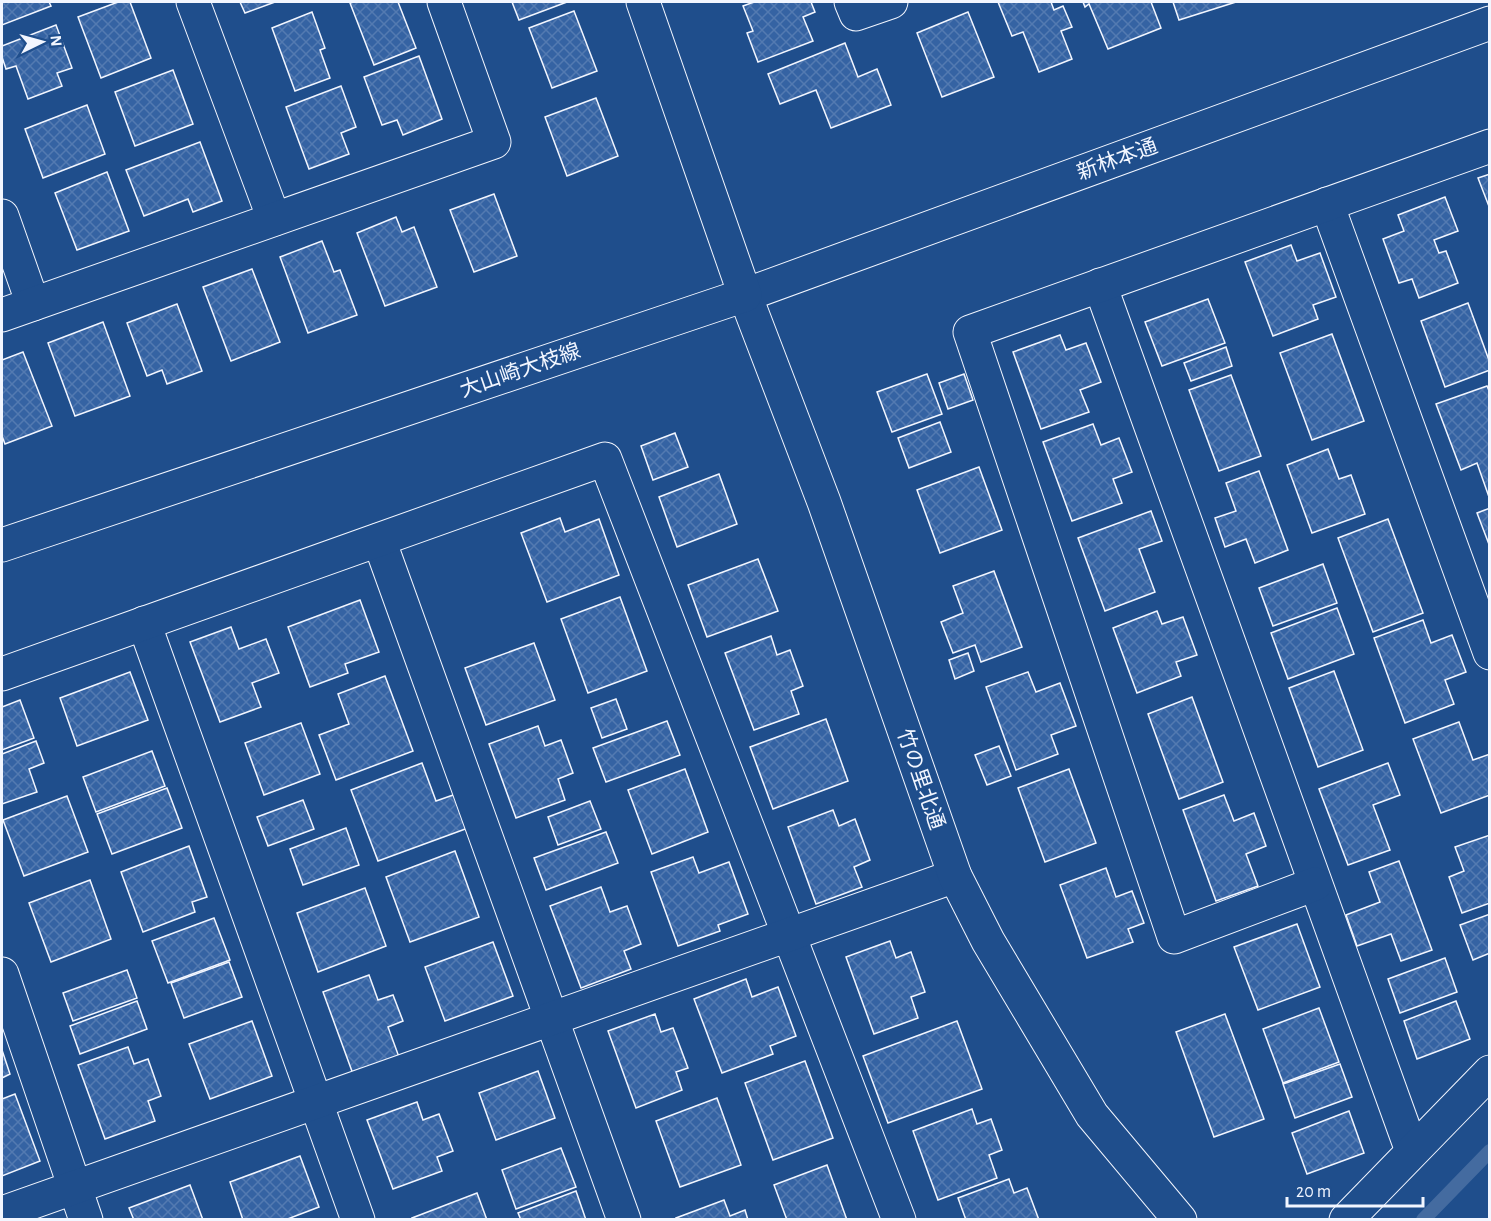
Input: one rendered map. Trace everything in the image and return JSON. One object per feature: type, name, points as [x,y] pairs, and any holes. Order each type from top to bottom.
[{"type":"street","points":[[193,2],[274,219]]},
{"type":"street","points":[[2,315],[494,142],[444,2]]},
{"type":"street","points":[[643,2],[744,295]]},
{"type":"street","points":[[852,2],[856,14],[891,2]]},
{"type":"street","name":"新林本通","points":[[744,295],[1490,23]]},
{"type":"street","points":[[1316,884],[1174,937],[970,332],[1490,146]]},
{"type":"street","points":[[1328,204],[1490,653]]},
{"type":"street","points":[[2,216],[33,304]]},
{"type":"street","points":[[1100,285],[1412,1151]]},
{"type":"street","name":"大山崎大枝線","points":[[2,545],[744,295]]},
{"type":"street","name":"竹の里北通","points":[[744,295],[824,502],[955,876],[988,940],[1092,1115],[1180,1220]]},
{"type":"street","points":[[2,674],[604,459],[899,1220]]},
{"type":"street","points":[[379,540],[624,1220]]},
{"type":"street","points":[[144,623],[358,1220]]},
{"type":"street","points":[[2,1213],[955,876]]},
{"type":"street","points":[[2,975],[86,1220]]},
{"type":"street","points":[[1346,1220],[1490,1072]]},
{"type":"building","points":[[2,2],[49,2],[51,6],[2,25]]},
{"type":"building","points":[[118,2],[130,2],[151,58],[101,78],[78,17]]},
{"type":"building","points":[[240,2],[275,2],[245,13]]},
{"type":"building","points":[[398,2],[416,48],[374,65],[350,3]]},
{"type":"building","points":[[512,2],[567,2],[519,20]]},
{"type":"building","points":[[754,2],[811,2],[815,12],[803,17],[813,41],[758,62],[747,33],[753,31],[743,6]]},
{"type":"building","points":[[998,2],[1051,2],[1054,10],[1063,6],[1072,27],[1061,31],[1072,59],[1039,72],[1023,32],[1012,36]]},
{"type":"building","points":[[1083,2],[1151,2],[1161,28],[1108,49],[1089,4],[1085,7]]},
{"type":"building","points":[[1173,2],[1236,2],[1179,20]]},
{"type":"building","points":[[574,11],[597,71],[552,88],[529,28]]},
{"type":"building","points":[[312,12],[325,48],[320,50],[330,78],[295,91],[272,28]]},
{"type":"building","points":[[968,12],[994,77],[942,97],[917,33]]},
{"type":"building","points":[[56,25],[72,68],[57,73],[62,86],[28,99],[16,66],[6,69],[2,57],[2,46]]},
{"type":"building","points":[[845,43],[858,77],[877,69],[891,105],[831,128],[816,90],[780,104],[768,74]]},
{"type":"building","points":[[419,56],[442,119],[403,135],[397,120],[382,125],[364,77]]},
{"type":"building","points":[[173,70],[193,124],[135,146],[115,92]]},
{"type":"building","points":[[341,86],[356,127],[341,133],[349,154],[309,169],[286,107]]},
{"type":"building","points":[[596,98],[618,156],[567,176],[545,117]]},
{"type":"building","points":[[87,105],[105,154],[43,178],[25,129]]},
{"type":"building","points":[[200,142],[222,201],[193,212],[188,199],[144,216],[126,170]]},
{"type":"building","points":[[107,172],[129,231],[77,250],[55,193]]},
{"type":"building","points":[[1490,174],[1490,209],[1478,178]]},
{"type":"building","points":[[494,194],[517,256],[474,272],[450,210]]},
{"type":"building","points":[[1445,197],[1458,231],[1434,240],[1439,253],[1446,251],[1458,283],[1419,298],[1412,279],[1399,283],[1383,239],[1404,231],[1398,215]]},
{"type":"building","points":[[396,217],[402,232],[414,227],[437,287],[385,306],[357,233]]},
{"type":"building","points":[[322,241],[334,272],[340,270],[357,315],[308,333],[280,257]]},
{"type":"building","points":[[1291,245],[1297,261],[1320,253],[1336,297],[1313,305],[1318,319],[1273,336],[1245,262]]},
{"type":"building","points":[[252,269],[280,342],[231,361],[203,287]]},
{"type":"building","points":[[1208,299],[1225,343],[1162,366],[1145,322]]},
{"type":"building","points":[[1468,303],[1490,363],[1490,370],[1445,387],[1421,321]]},
{"type":"building","points":[[177,304],[202,371],[167,384],[162,370],[147,376],[127,323]]},
{"type":"building","points":[[103,322],[130,396],[75,416],[48,343]]},
{"type":"building","points":[[1332,334],[1364,421],[1312,440],[1280,353]]},
{"type":"building","points":[[1060,335],[1066,350],[1086,343],[1101,382],[1080,390],[1089,412],[1041,429],[1013,352]]},
{"type":"building","points":[[1226,347],[1232,366],[1191,381],[1184,363]]},
{"type":"building","points":[[23,352],[52,426],[5,444],[2,436],[2,360]]},
{"type":"building","points":[[927,374],[942,414],[892,432],[877,392]]},
{"type":"building","points":[[964,374],[973,400],[948,409],[939,383]]},
{"type":"building","points":[[1231,375],[1261,456],[1219,471],[1189,390]]},
{"type":"building","points":[[1487,386],[1490,393],[1489,497],[1477,463],[1461,470],[1436,404]]},
{"type":"building","points":[[940,422],[951,452],[909,468],[898,438]]},
{"type":"building","points":[[1093,424],[1101,445],[1119,438],[1132,472],[1113,479],[1122,503],[1072,521],[1043,442]]},
{"type":"building","points":[[675,433],[688,467],[653,480],[641,446]]},
{"type":"building","points":[[1328,449],[1339,479],[1351,475],[1365,514],[1312,533],[1287,465]]},
{"type":"building","points":[[979,467],[1002,530],[940,553],[917,490]]},
{"type":"building","points":[[1259,471],[1288,550],[1255,563],[1246,539],[1225,547],[1215,518],[1236,511],[1226,483]]},
{"type":"building","points":[[719,474],[737,524],[677,547],[659,497]]},
{"type":"building","points":[[1490,508],[1490,547],[1477,513]]},
{"type":"building","points":[[1151,511],[1162,541],[1139,549],[1155,592],[1105,611],[1078,538]]},
{"type":"building","points":[[560,518],[565,532],[599,519],[619,575],[547,602],[521,533]]},
{"type":"building","points":[[1388,519],[1423,613],[1373,632],[1338,538]]},
{"type":"building","points":[[758,559],[778,611],[707,637],[688,585]]},
{"type":"building","points":[[1323,564],[1337,603],[1273,626],[1259,588]]},
{"type":"building","points":[[994,571],[1022,647],[981,662],[975,645],[953,653],[941,622],[963,613],[953,586]]},
{"type":"building","points":[[620,597],[647,671],[588,693],[561,619]]},
{"type":"building","points":[[360,600],[379,652],[345,664],[348,673],[310,687],[288,627]]},
{"type":"building","points":[[1337,608],[1354,654],[1288,679],[1271,633]]},
{"type":"building","points":[[1157,611],[1162,624],[1183,617],[1197,655],[1176,662],[1181,676],[1137,693],[1113,628]]},
{"type":"building","points":[[1423,620],[1431,643],[1452,635],[1466,672],[1445,680],[1454,704],[1405,723],[1374,638]]},
{"type":"building","points":[[231,627],[239,649],[266,639],[279,673],[252,683],[261,707],[220,722],[190,642]]},
{"type":"building","points":[[771,636],[777,655],[790,650],[803,686],[791,691],[799,714],[754,730],[725,653]]},
{"type":"building","points":[[534,643],[555,700],[486,725],[465,668]]},
{"type":"building","points":[[968,653],[974,671],[955,679],[949,660]]},
{"type":"building","points":[[1334,671],[1363,750],[1318,767],[1289,688]]},
{"type":"building","points":[[130,672],[148,720],[77,746],[60,698]]},
{"type":"building","points":[[1028,672],[1036,692],[1060,683],[1076,726],[1051,735],[1058,754],[1016,770],[986,687]]},
{"type":"building","points":[[385,676],[413,751],[336,780],[319,735],[349,724],[338,694]]},
{"type":"building","points":[[1192,697],[1223,782],[1179,799],[1148,714]]},
{"type":"building","points":[[616,699],[627,729],[602,738],[591,708]]},
{"type":"building","points":[[20,700],[34,738],[2,750],[2,707]]},
{"type":"building","points":[[826,719],[848,781],[773,809],[750,747]]},
{"type":"building","points":[[667,721],[680,755],[606,782],[593,748]]},
{"type":"building","points":[[1459,722],[1473,760],[1490,754],[1490,795],[1441,813],[1413,739]]},
{"type":"building","points":[[301,723],[320,774],[264,795],[245,743]]},
{"type":"building","points":[[538,726],[545,746],[561,740],[573,773],[558,779],[565,800],[516,818],[489,744]]},
{"type":"building","points":[[36,741],[44,763],[29,769],[37,792],[2,804],[2,754]]},
{"type":"building","points":[[999,746],[1011,776],[987,785],[975,755]]},
{"type":"building","points":[[152,751],[165,786],[96,812],[83,777]]},
{"type":"building","points":[[422,763],[436,801],[456,794],[468,828],[378,861],[351,790]]},
{"type":"building","points":[[1388,763],[1400,795],[1373,805],[1390,850],[1348,865],[1319,789]]},
{"type":"building","points":[[685,769],[708,832],[652,854],[628,790]]},
{"type":"building","points":[[1069,769],[1096,843],[1045,862],[1018,788]]},
{"type":"building","points":[[167,788],[182,828],[112,854],[97,814]]},
{"type":"building","points":[[1224,795],[1234,821],[1254,813],[1266,846],[1246,854],[1258,886],[1216,901],[1183,810]]},
{"type":"building","points":[[67,796],[88,852],[24,876],[3,820]]},
{"type":"building","points":[[303,800],[314,829],[268,846],[257,817]]},
{"type":"building","points":[[590,801],[601,829],[558,845],[548,817]]},
{"type":"building","points":[[833,810],[839,826],[855,819],[870,860],[854,867],[862,887],[816,904],[788,827]]},
{"type":"building","points":[[346,828],[359,865],[303,885],[290,849]]},
{"type":"building","points":[[606,832],[618,863],[546,890],[534,858]]},
{"type":"building","points":[[1490,835],[1490,903],[1462,913],[1449,877],[1464,871],[1455,847]]},
{"type":"building","points":[[189,846],[207,897],[192,902],[195,912],[143,932],[121,872]]},
{"type":"building","points":[[455,851],[479,917],[410,942],[386,877]]},
{"type":"building","points":[[693,857],[699,873],[729,862],[748,914],[718,925],[720,931],[678,946],[651,872]]},
{"type":"building","points":[[1399,861],[1432,950],[1401,961],[1391,934],[1357,946],[1346,915],[1380,902],[1369,872]]},
{"type":"building","points":[[1106,868],[1116,897],[1132,891],[1144,923],[1128,929],[1133,942],[1087,958],[1060,885]]},
{"type":"building","points":[[90,880],[111,939],[51,962],[29,903]]},
{"type":"building","points":[[601,887],[610,912],[627,906],[641,944],[624,951],[631,969],[581,988],[550,906]]},
{"type":"building","points":[[365,888],[386,946],[318,972],[297,913]]},
{"type":"building","points":[[1490,914],[1490,953],[1473,960],[1460,925]]},
{"type":"building","points":[[214,918],[230,960],[168,983],[152,941]]},
{"type":"building","points":[[1297,924],[1320,987],[1258,1010],[1234,947]]},
{"type":"building","points":[[890,941],[896,958],[911,952],[925,992],[911,997],[918,1018],[874,1034],[846,957]]},
{"type":"building","points":[[493,942],[513,996],[445,1021],[425,967]]},
{"type":"building","points":[[1445,958],[1457,992],[1400,1013],[1388,979]]},
{"type":"building","points":[[229,962],[242,997],[184,1018],[171,983]]},
{"type":"building","points":[[127,970],[137,998],[73,1021],[63,993]]},
{"type":"building","points":[[369,975],[378,1000],[393,995],[403,1021],[388,1027],[399,1057],[353,1074],[323,992]]},
{"type":"building","points":[[746,979],[752,997],[778,987],[796,1036],[770,1046],[773,1054],[722,1073],[694,999]]},
{"type":"building","points":[[137,1001],[147,1029],[80,1054],[70,1026]]},
{"type":"building","points":[[1456,1001],[1470,1039],[1417,1059],[1404,1021]]},
{"type":"building","points":[[1319,1008],[1339,1062],[1283,1083],[1263,1029]]},
{"type":"building","points":[[655,1014],[661,1032],[673,1028],[688,1068],[676,1072],[682,1090],[636,1108],[608,1031]]},
{"type":"building","points":[[1225,1014],[1264,1119],[1214,1137],[1176,1032]]},
{"type":"building","points":[[252,1021],[272,1076],[210,1099],[189,1044]]},
{"type":"building","points":[[957,1021],[982,1089],[888,1123],[863,1056]]},
{"type":"building","points":[[128,1047],[134,1064],[148,1059],[161,1096],[148,1101],[155,1121],[105,1139],[78,1065]]},
{"type":"building","points":[[2,1050],[10,1074],[2,1078]]},
{"type":"building","points":[[805,1061],[833,1138],[773,1160],[745,1083]]},
{"type":"building","points":[[1340,1064],[1352,1097],[1295,1118],[1283,1084]]},
{"type":"building","points":[[538,1071],[555,1118],[496,1140],[479,1093]]},
{"type":"building","points":[[15,1094],[40,1161],[2,1176],[2,1099]]},
{"type":"building","points":[[717,1098],[741,1165],[680,1187],[656,1121]]},
{"type":"building","points":[[417,1102],[423,1120],[439,1114],[453,1151],[437,1157],[442,1171],[393,1189],[367,1120]]},
{"type":"building","points":[[972,1109],[977,1124],[991,1119],[1002,1150],[989,1155],[997,1178],[938,1200],[913,1131]]},
{"type":"building","points":[[1349,1111],[1364,1153],[1307,1174],[1292,1133]]},
{"type":"building","points":[[561,1148],[576,1187],[516,1209],[502,1170]]},
{"type":"building","points":[[300,1156],[319,1207],[285,1220],[243,1220],[230,1182]]},
{"type":"building","points":[[827,1165],[847,1220],[787,1220],[774,1185]]},
{"type":"building","points":[[1009,1179],[1014,1193],[1027,1188],[1039,1220],[966,1220],[958,1198]]},
{"type":"building","points":[[190,1185],[203,1220],[134,1220],[129,1208]]},
{"type":"building","points":[[576,1191],[586,1220],[521,1220],[518,1213]]},
{"type":"building","points":[[477,1193],[487,1220],[413,1220],[412,1218]]},
{"type":"building","points":[[724,1200],[730,1216],[745,1210],[748,1220],[677,1220],[676,1218]]},
{"type":"waterway","points":[[1423,1220],[1490,1151]]}]
